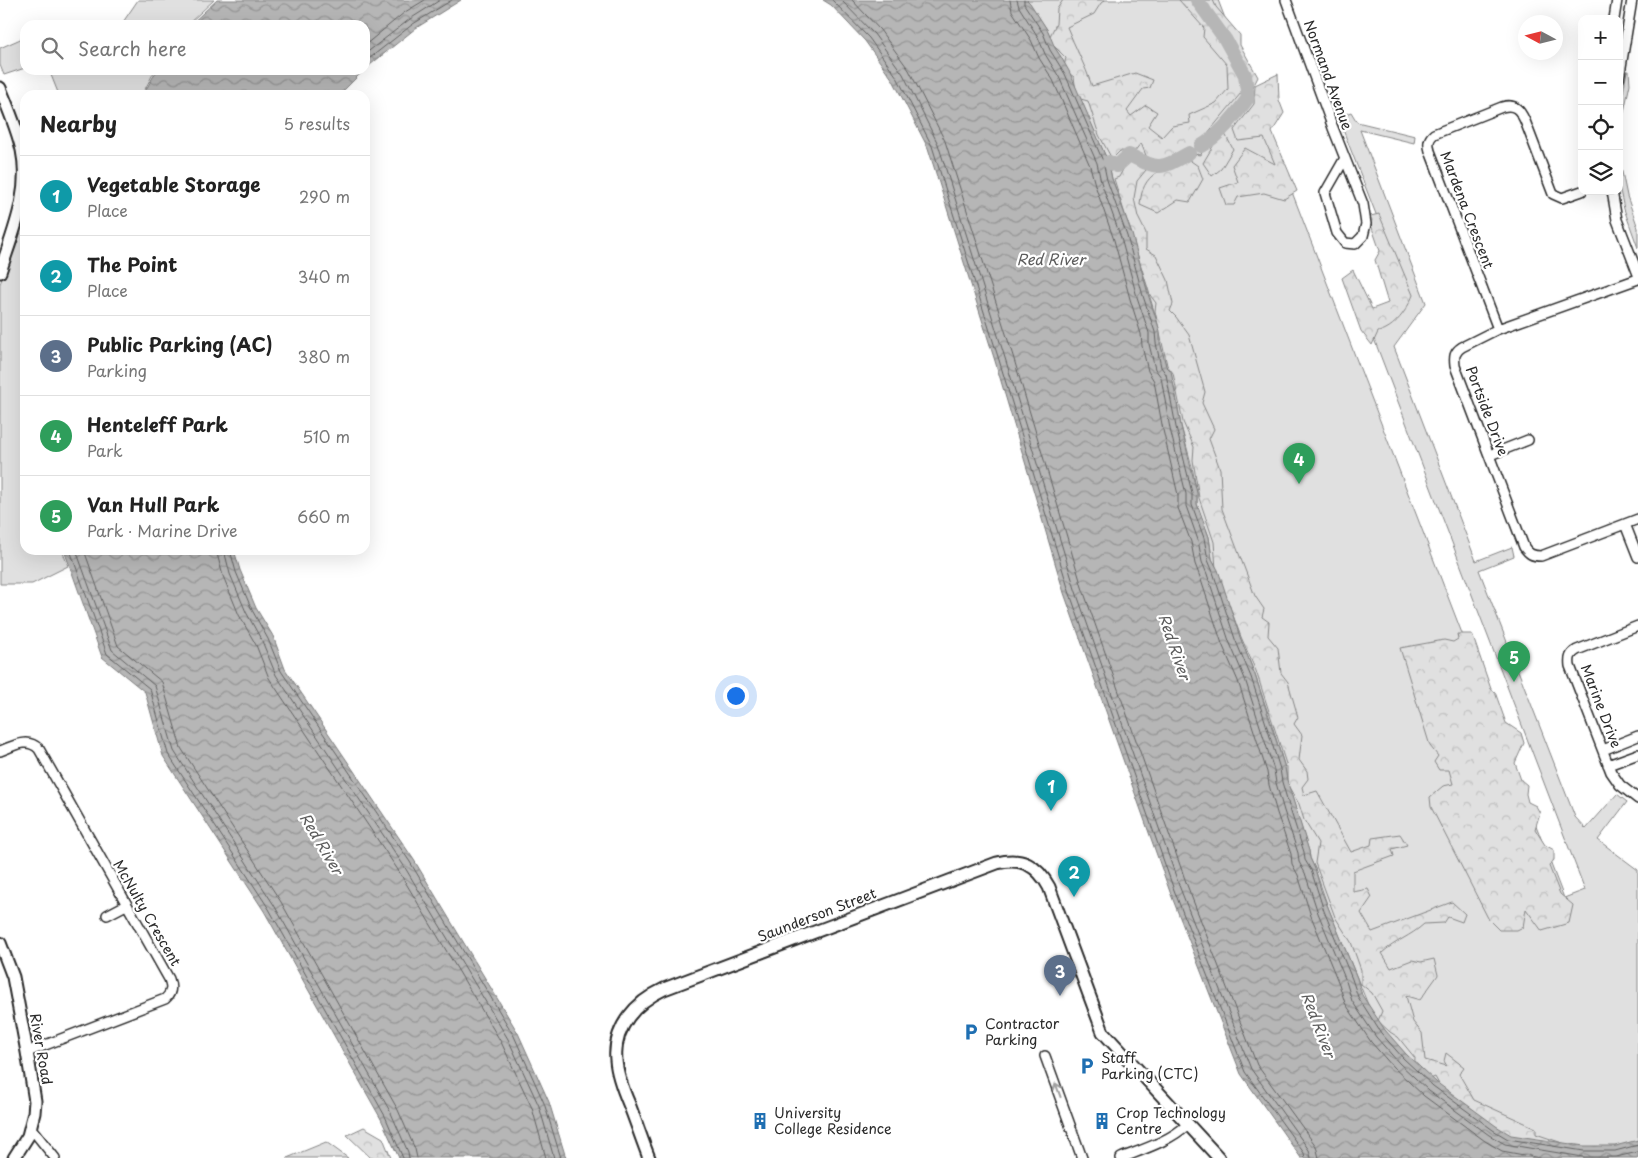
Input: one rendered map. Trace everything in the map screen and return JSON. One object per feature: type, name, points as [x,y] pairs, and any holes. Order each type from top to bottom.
[{"type":"street","name":"Normand Avenue","points":[[1286,0],[1363,204],[1366,224],[1363,236],[1355,244],[1345,243],[1337,233],[1326,193],[1345,158]]},
{"type":"street","points":[[1615,15],[1617,0]]},
{"type":"street","points":[[1623,32],[1632,0]]},
{"type":"street","points":[[0,88],[20,144]]},
{"type":"street","name":"Mardena Crescent","points":[[1498,329],[1430,151],[1428,141],[1430,137],[1502,107],[1515,107],[1522,113],[1553,194],[1562,198],[1578,192]]},
{"type":"street","points":[[1613,195],[1618,220],[1638,274]]},
{"type":"street","points":[[0,272],[20,213]]},
{"type":"street","name":"Portside Drive","points":[[1638,279],[1498,329],[1456,350],[1454,357],[1455,366],[1524,547],[1528,553],[1534,556],[1541,556],[1638,519]]},
{"type":"street","points":[[1490,455],[1528,440]]},
{"type":"street","points":[[1626,524],[1638,557]]},
{"type":"street","name":"Marine Drive","points":[[1638,626],[1577,650],[1572,653],[1569,659],[1608,765],[1616,779],[1638,798]]},
{"type":"street","points":[[1603,750],[1638,736]]},
{"type":"street","name":"McNulty Crescent","points":[[0,751],[24,743],[33,744],[38,749],[171,985],[169,996],[165,999],[27,1052]]},
{"type":"street","points":[[1608,765],[1638,754]]},
{"type":"street","name":"Saunderson Street","points":[[649,1158],[620,1080],[616,1060],[617,1042],[623,1025],[631,1012],[640,1003],[664,989],[1008,860],[1020,862],[1034,868],[1044,879],[1049,887],[1104,1032],[1188,1124]]},
{"type":"street","points":[[107,915],[126,905]]},
{"type":"street","name":"River Road","points":[[0,943],[13,977],[35,1101],[31,1128],[24,1144],[14,1158]]},
{"type":"street","points":[[1045,1056],[1082,1158]]},
{"type":"street","points":[[1122,1158],[1157,1144],[1182,1130],[1188,1124],[1219,1158]]},
{"type":"street","points":[[31,1128],[55,1158]]},
{"type":"green space","points":[[138,0],[214,0],[192,20],[124,20]]},
{"type":"green space","points":[[1027,0],[1218,0],[1564,898],[1585,890],[1366,318],[1410,301],[1338,117],[1351,112],[1357,122],[1415,136],[1414,143],[1360,130],[1426,303],[1394,347],[1476,561],[1512,547],[1514,556],[1479,570],[1575,817],[1586,829],[1617,794],[1627,802],[1598,840],[1638,870],[1638,1153],[1585,1157],[1465,1113],[1376,1024],[1329,910],[1310,858],[1271,722],[1218,570],[1212,559],[1209,537],[1197,504],[1197,493],[1181,426],[1175,389],[1166,366],[1160,342],[1160,331],[1122,204],[1112,179],[1108,159],[1048,31]]},
{"type":"green space","points":[[1063,0],[1105,0],[1094,14],[1067,27],[1092,86],[1135,73],[1153,80],[1150,88],[1143,89],[1127,111],[1131,116],[1146,105],[1157,112],[1148,126],[1162,137],[1172,126],[1190,123],[1189,115],[1216,103],[1228,89],[1227,65],[1203,37],[1204,28],[1179,0],[1213,0],[1216,7],[1240,35],[1240,45],[1258,77],[1251,91],[1241,93],[1207,134],[1201,155],[1182,153],[1165,162],[1147,158],[1141,143],[1134,152],[1120,151],[1112,159],[1099,135],[1088,101],[1077,98],[1074,77],[1063,69],[1066,58],[1048,40],[1056,24],[1057,9]]},
{"type":"green space","points":[[20,39],[20,70],[4,75],[0,65],[0,48]]},
{"type":"green space","points":[[1627,71],[1629,71],[1630,84],[1623,116],[1623,105]]},
{"type":"green space","points":[[1278,74],[1279,100],[1284,113],[1272,132],[1297,191],[1284,199],[1264,193],[1238,197],[1234,205],[1226,205],[1220,188],[1238,182],[1232,165],[1245,148],[1275,164],[1264,138],[1238,141],[1234,130],[1254,104],[1255,85]]},
{"type":"green space","points":[[51,75],[152,75],[145,90],[57,90]]},
{"type":"green space","points":[[1225,134],[1233,149],[1221,169],[1212,176],[1203,163],[1219,136]]},
{"type":"green space","points":[[1129,158],[1137,161],[1146,170],[1137,181],[1134,198],[1138,217],[1146,233],[1146,249],[1156,255],[1168,280],[1173,304],[1170,311],[1189,335],[1205,392],[1202,403],[1214,429],[1209,439],[1220,469],[1222,509],[1255,596],[1264,609],[1262,617],[1269,622],[1268,636],[1278,648],[1281,673],[1288,682],[1298,717],[1294,724],[1302,735],[1299,760],[1307,771],[1308,779],[1302,787],[1304,795],[1317,791],[1351,852],[1371,845],[1372,838],[1400,834],[1407,845],[1392,849],[1394,856],[1353,871],[1353,892],[1368,889],[1372,897],[1361,913],[1372,932],[1452,902],[1465,914],[1462,922],[1448,917],[1444,923],[1424,924],[1382,953],[1391,968],[1412,960],[1421,962],[1434,959],[1438,975],[1420,1000],[1406,996],[1413,1022],[1422,1033],[1425,1060],[1447,1066],[1444,1061],[1446,1053],[1464,1067],[1459,1074],[1474,1100],[1536,1128],[1536,1134],[1571,1146],[1516,1140],[1445,1095],[1435,1077],[1423,1082],[1414,1072],[1415,1058],[1398,1037],[1378,1021],[1382,1011],[1372,993],[1361,984],[1361,970],[1351,942],[1335,917],[1315,863],[1318,843],[1304,820],[1299,804],[1287,784],[1287,767],[1256,671],[1241,637],[1216,569],[1214,542],[1199,498],[1193,460],[1194,447],[1183,422],[1173,373],[1167,365],[1155,311],[1156,303],[1150,295],[1114,179],[1119,177]]},
{"type":"green space","points":[[1188,159],[1198,166],[1203,179],[1190,202],[1178,200],[1158,213],[1140,205],[1145,185],[1149,179],[1162,170]]},
{"type":"green space","points":[[1623,177],[1627,196],[1638,228],[1638,248],[1621,195],[1623,195]]},
{"type":"green space","points":[[1379,214],[1413,295],[1400,318],[1390,327],[1378,332],[1372,345],[1361,331],[1342,278],[1353,270],[1372,309],[1388,303],[1375,260],[1380,251],[1371,225],[1360,227],[1362,218]]},
{"type":"green space","points":[[20,225],[20,555],[64,555],[68,566],[32,584],[0,584],[0,284]]},
{"type":"green space","points":[[1457,634],[1472,634],[1491,689],[1495,692],[1506,723],[1521,733],[1524,743],[1515,763],[1521,780],[1527,785],[1526,794],[1528,802],[1536,806],[1540,813],[1535,829],[1545,845],[1554,850],[1554,860],[1549,866],[1560,894],[1573,905],[1569,923],[1542,931],[1526,909],[1523,927],[1517,930],[1499,930],[1489,920],[1431,807],[1430,797],[1443,786],[1453,784],[1449,770],[1439,770],[1434,762],[1438,756],[1430,746],[1400,648],[1444,640],[1453,642],[1458,639]]},
{"type":"green space","points":[[364,1127],[383,1138],[391,1158],[371,1158],[347,1135]]},
{"type":"green space","points":[[326,1142],[348,1158],[287,1158]]},
{"type":"water","points":[[217,0],[461,0],[416,28],[370,65],[370,20],[195,20]]},
{"type":"water","name":"Red River","points":[[823,0],[1027,0],[1030,3],[1048,31],[1055,48],[1069,71],[1108,159],[1112,179],[1132,234],[1160,331],[1160,342],[1166,366],[1171,371],[1181,426],[1197,493],[1197,504],[1209,537],[1212,559],[1218,570],[1240,637],[1255,675],[1321,890],[1357,978],[1362,995],[1385,1030],[1406,1054],[1436,1082],[1511,1135],[1584,1146],[1615,1146],[1638,1140],[1638,1158],[1301,1158],[1241,1074],[1170,892],[1064,593],[995,361],[928,148],[893,80],[865,41],[831,5]]},
{"type":"water","points":[[154,75],[359,75],[344,90],[146,90]]},
{"type":"water","name":"Red River","points":[[66,555],[236,555],[256,608],[273,636],[285,669],[414,860],[518,1033],[549,1102],[566,1158],[399,1158],[381,1119],[264,911],[163,756],[145,692],[102,657]]},
{"type":"waterway","points":[[1197,0],[1225,39],[1245,75],[1248,98],[1221,131],[1201,146]]},
{"type":"waterway","points":[[1109,162],[1117,166],[1129,155],[1159,166],[1171,163],[1189,153]]},
{"type":"place","name":"Henteleff Park","points":[[1299,484]]},
{"type":"place","name":"Van Hull Park","points":[[1514,682]]},
{"type":"place","name":"Vegetable Storage","points":[[1051,811]]},
{"type":"place","name":"The Point","points":[[1074,897]]},
{"type":"place","name":"Public Parking (AC)","points":[[1060,996]]},
{"type":"place","name":"Contractor Parking","points":[[971,1032]]},
{"type":"place","name":"Staff Parking (CTC)","points":[[1087,1066]]},
{"type":"place","name":"University College Residence","points":[[760,1121]]},
{"type":"place","name":"Crop Technology Centre","points":[[1102,1121]]}]
